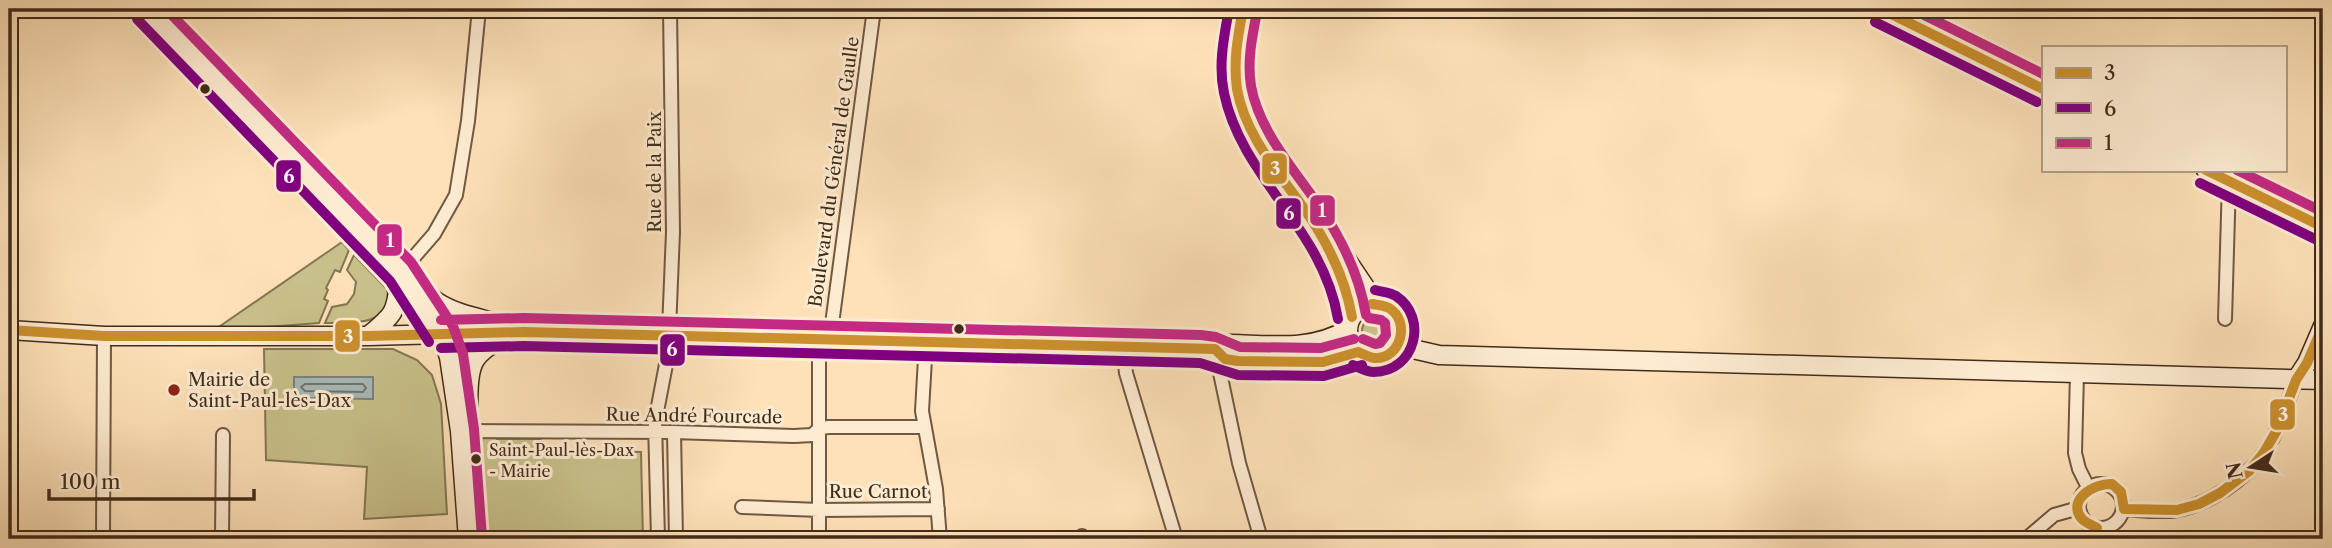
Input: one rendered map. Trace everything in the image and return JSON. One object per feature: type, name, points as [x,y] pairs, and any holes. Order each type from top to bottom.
[{"type":"main road","points":[[147,9],[401,272],[438,303],[461,313],[496,321],[516,333]]},
{"type":"main road","points":[[1243,9],[1233,56],[1235,85],[1242,113],[1256,141],[1332,255],[1344,281],[1350,323],[1349,338],[1357,352]]},
{"type":"main road","points":[[1256,9],[1247,42],[1246,71],[1250,99],[1260,128],[1365,287],[1372,304]]},
{"type":"main road","points":[[1881,9],[2042,89]]},
{"type":"main road","points":[[2210,172],[2319,222]]},
{"type":"main road","points":[[401,272],[441,334],[449,358],[463,434],[468,539]]},
{"type":"main road","points":[[368,337],[391,317],[395,310],[401,272]]},
{"type":"main road","points":[[9,330],[104,336],[368,337],[516,333],[1215,349],[1221,345],[1232,344],[1308,345],[1328,340],[1350,323],[1361,308],[1372,304],[1385,306],[1398,317],[1401,325],[1400,342],[1381,358],[1357,352],[1323,362],[1238,361],[1225,359],[1215,349]]},
{"type":"main road","points":[[2296,380],[2307,363],[2323,326]]},
{"type":"main road","points":[[463,434],[475,360],[484,350],[516,333]]},
{"type":"main road","points":[[1400,342],[1439,355],[2323,380]]},
{"type":"street","points":[[401,272],[435,234],[456,195],[468,121],[479,9]]},
{"type":"street","name":"Rue de la Paix","points":[[657,539],[655,422],[667,368],[673,188],[670,9]]},
{"type":"street","name":"Boulevard du Général de Gaulle","points":[[819,539],[824,339],[874,9]]},
{"type":"street","points":[[2225,319],[2229,181]]},
{"type":"street","points":[[103,539],[104,336]]},
{"type":"street","points":[[926,341],[922,411],[940,539]]},
{"type":"street","points":[[1123,346],[1126,373],[1176,539]]},
{"type":"street","points":[[1215,349],[1239,464],[1261,539]]},
{"type":"street","points":[[2077,373],[2075,453],[2088,487]]},
{"type":"street","points":[[2124,509],[2177,510],[2199,504],[2220,493],[2249,471],[2263,454],[2277,430],[2296,380]]},
{"type":"street","name":"Rue André Fourcade","points":[[463,434],[674,432],[794,436],[812,435],[820,428],[925,427]]},
{"type":"street","points":[[674,432],[676,539]]},
{"type":"street","points":[[222,539],[223,435]]},
{"type":"street","points":[[2102,483],[2116,489],[2124,502],[2124,509],[2117,522],[2096,534],[2079,508],[2083,493],[2088,487],[2102,483]]},
{"type":"street","name":"Rue Carnot","points":[[742,507],[819,510],[937,509]]},
{"type":"street","points":[[2026,539],[2054,515],[2079,508]]},
{"type":"shaded area","points":[[342,242],[349,250],[340,272],[335,270],[326,288],[328,290],[324,299],[328,301],[319,323],[213,331]]},
{"type":"shaded area","points":[[354,255],[387,289],[384,310],[368,320],[325,323],[332,307],[347,304],[354,294],[356,282],[347,270]]},
{"type":"shaded area","points":[[1376,317],[1386,321],[1390,331],[1386,341],[1376,345],[1366,341],[1362,331],[1366,321]]},
{"type":"shaded area","points":[[264,349],[393,349],[417,360],[432,375],[441,404],[447,514],[364,519],[367,467],[266,460]]},
{"type":"shaded area","points":[[497,433],[497,439],[540,439],[545,450],[641,452],[643,539],[487,539],[481,442],[483,438]]},
{"type":"water","points":[[294,377],[373,377],[373,399],[294,398]]},
{"type":"transit line","name":"1","points":[[166,9],[411,262],[453,326],[463,354],[474,429],[482,538]]},
{"type":"transit line","name":"6","points":[[1229,9],[1222,51],[1222,72],[1224,93],[1233,124],[1247,152],[1316,257],[1330,287],[1338,319]]},
{"type":"transit line","name":"3","points":[[1243,9],[1236,68],[1241,106],[1264,153],[1305,210],[1328,248],[1345,288],[1352,317]]},
{"type":"transit line","name":"3","points":[[1881,9],[2042,89]]},
{"type":"transit line","name":"1","points":[[1912,9],[2042,74]]},
{"type":"transit line","name":"1","points":[[1257,12],[1250,67],[1255,102],[1278,148],[1341,242],[1354,270],[1366,315]]},
{"type":"transit line","name":"6","points":[[137,19],[390,281],[429,342]]},
{"type":"transit line","name":"6","points":[[1875,22],[2037,102]]},
{"type":"transit line","name":"3","points":[[2210,172],[2323,227]]},
{"type":"transit line","name":"1","points":[[2241,172],[2323,212]]},
{"type":"transit line","name":"6","points":[[2200,183],[2317,240]]},
{"type":"transit line","name":"6","points":[[1353,365],[1371,372],[1388,370],[1408,354],[1413,342],[1412,317],[1406,306],[1396,296],[1375,290]]},
{"type":"transit line","name":"3","points":[[1358,352],[1374,358],[1383,357],[1391,353],[1400,339],[1400,322],[1396,314],[1387,307],[1372,304]]},
{"type":"transit line","name":"1","points":[[441,320],[524,318],[1201,335],[1216,337],[1240,347],[1321,348],[1354,339]]},
{"type":"transit line","name":"1","points":[[1363,339],[1375,344],[1380,343],[1386,335],[1385,323],[1369,318]]},
{"type":"transit line","name":"3","points":[[2124,509],[2177,510],[2199,504],[2220,493],[2249,471],[2277,430],[2296,380],[2307,363],[2323,326]]},
{"type":"transit line","name":"3","points":[[9,330],[104,336],[368,336],[524,332],[1215,349],[1225,359],[1238,361],[1323,362],[1358,352]]},
{"type":"transit line","name":"6","points":[[441,348],[524,346],[1200,363],[1238,375],[1324,376],[1362,365]]},
{"type":"transit line","name":"3","points":[[2097,528],[2083,520],[2078,512],[2077,505],[2084,494],[2097,486],[2112,484],[2121,492],[2124,509]]},
{"type":"place","name":"Mairie de Saint-Paul-lès-Dax","points":[[174,390]]},
{"type":"place","name":"Saint-Paul-lès-Dax - Mairie","points":[[476,459]]}]
